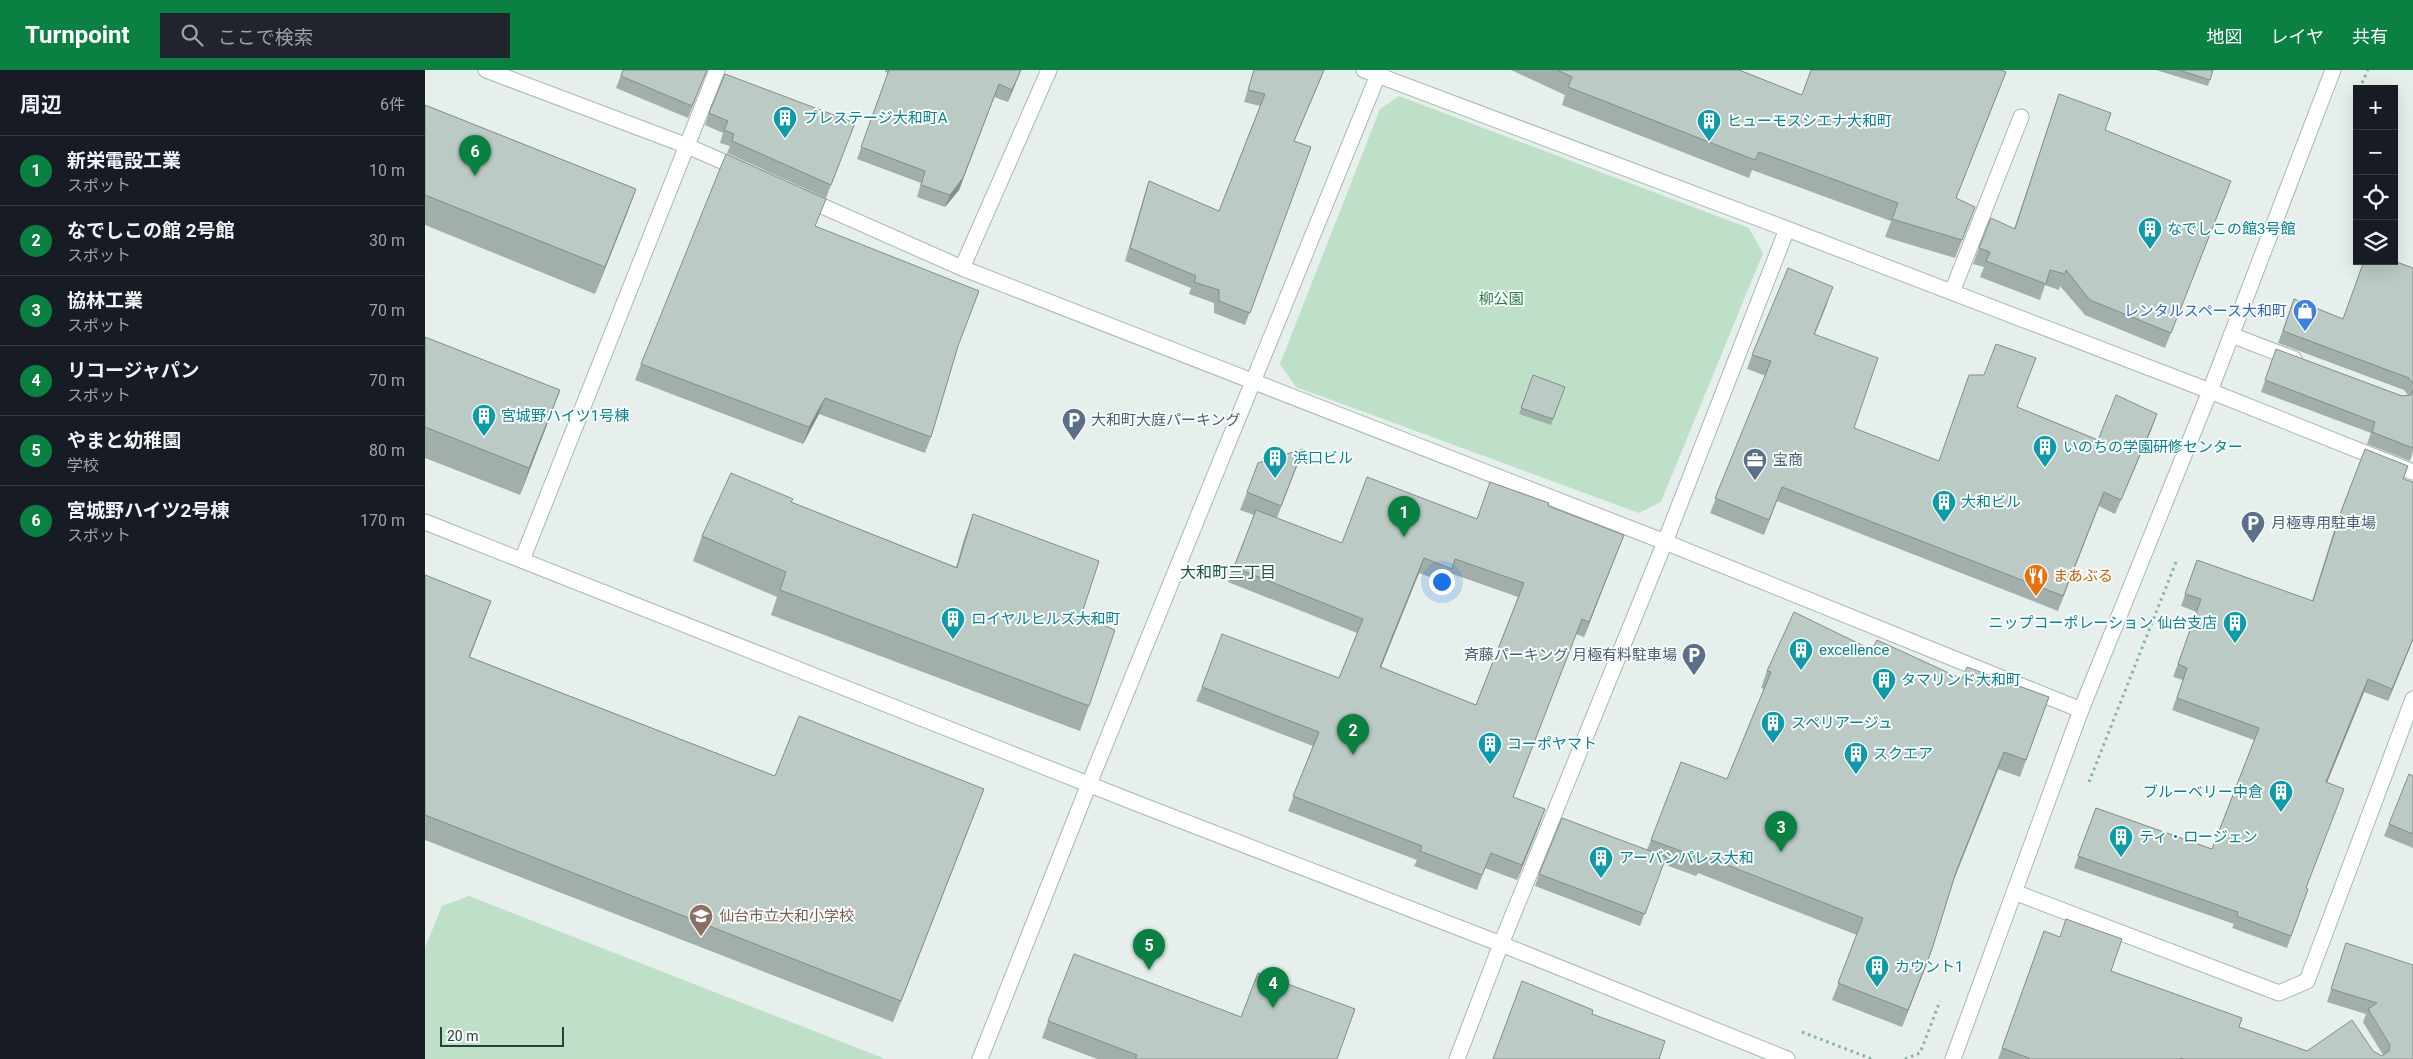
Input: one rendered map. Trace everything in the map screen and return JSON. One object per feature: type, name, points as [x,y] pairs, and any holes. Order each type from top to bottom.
[{"type":"street","points":[[486,70],[685,145],[757,177]]},
{"type":"street","points":[[523,560],[685,145],[717,70]]},
{"type":"street","points":[[962,268],[1049,70]]},
{"type":"street","points":[[1364,70],[1379,73],[1787,228],[2210,391],[2413,472]]},
{"type":"street","points":[[1953,1059],[2081,710],[2210,391],[2333,70]]},
{"type":"street","points":[[980,1059],[1089,784],[1379,73]]},
{"type":"street","points":[[1952,292],[2021,117]]},
{"type":"street","points":[[792,193],[962,268],[1665,542],[2081,710]]},
{"type":"street","points":[[1457,1059],[1501,944],[1665,542],[1787,228]]},
{"type":"street","points":[[2231,335],[2307,364]]},
{"type":"street","points":[[425,522],[1501,944],[1787,1059]]},
{"type":"street","points":[[2014,892],[2279,994],[2307,981],[2413,699]]},
{"type":"path","points":[[2362,85],[2368,70]]},
{"type":"path","points":[[2085,791],[2177,559]]},
{"type":"green space","name":"柳公園","points":[[1399,96],[1749,228],[1763,253],[1661,502],[1639,513],[1296,387],[1280,364],[1380,109]]},
{"type":"green space","points":[[469,896],[883,1058],[425,1059],[425,948],[442,906]]},
{"type":"building","points":[[623,70],[707,70],[692,106],[621,76]]},
{"type":"building","points":[[889,70],[1021,70],[1012,90],[999,84],[963,178],[950,195],[921,185],[925,171],[861,147]]},
{"type":"building","points":[[1254,70],[1324,70],[1294,141],[1311,147],[1250,313],[1219,301],[1219,290],[1194,282],[1196,276],[1130,248],[1149,181],[1219,211],[1265,94],[1248,90]]},
{"type":"building","points":[[1557,70],[1739,70],[1802,95],[1811,70],[2001,70],[2006,72],[1956,198],[1975,207],[1962,240],[1892,219],[1898,203],[1759,152],[1755,160],[1568,87],[1572,77]]},
{"type":"building","points":[[2179,70],[2213,70],[2210,80]]},
{"type":"building","name":"プレステージ大和町A","points":[[725,74],[855,123],[831,185],[732,141],[734,134],[724,130],[728,121],[709,113]]},
{"type":"building","points":[[2059,94],[2111,113],[2105,130],[2231,181],[2171,333],[2090,300],[2066,270],[2065,274],[2050,270],[2046,284],[1986,261],[1990,252],[1979,248],[1991,218],[2015,229]]},
{"type":"building","points":[[425,105],[636,189],[605,267],[425,195]]},
{"type":"building","points":[[726,154],[826,199],[815,226],[979,291],[958,346],[931,437],[825,398],[809,427],[641,364]]},
{"type":"building","points":[[2398,262],[2413,268],[2413,384],[2409,378],[2283,331],[2294,299],[2343,319],[2363,265],[2398,265]]},
{"type":"building","points":[[1788,268],[1833,287],[1814,334],[1878,358],[1854,428],[1939,461],[1969,375],[1984,375],[1996,344],[2036,358],[2017,407],[2098,440],[2116,395],[2157,414],[2121,500],[2104,492],[2063,596],[1782,487],[1769,520],[1715,498],[1771,361],[1752,355]]},
{"type":"building","name":"宮城野ハイツ1号棟","points":[[425,337],[560,390],[529,468],[425,427]]},
{"type":"building","points":[[2276,349],[2402,396],[2411,395],[2413,390],[2413,448],[2372,432],[2375,422],[2265,380]]},
{"type":"building","points":[[1533,375],[1565,387],[1553,419],[1521,408]]},
{"type":"building","points":[[1303,449],[1281,506],[1247,492],[1258,463]]},
{"type":"building","points":[[2365,449],[2408,466],[2403,479],[2413,482],[2413,639],[2392,689],[2368,679],[2326,782],[2344,789],[2306,888],[2308,889],[2291,936],[2237,916],[2238,912],[2078,856],[2096,808],[2212,849],[2259,728],[2177,698],[2187,668],[2178,664],[2201,599],[2185,594],[2197,560],[2313,601],[2342,509]]},
{"type":"building","name":"ロイヤルヒルズ大和町","points":[[731,473],[793,499],[791,502],[957,568],[973,514],[1099,561],[1081,616],[1115,630],[1089,706],[780,590],[786,572],[702,536]]},
{"type":"building","points":[[1367,477],[1477,519],[1490,482],[1549,503],[1548,506],[1624,535],[1589,622],[1582,619],[1513,797],[1545,809],[1522,865],[1491,853],[1482,875],[1420,851],[1422,846],[1293,796],[1319,732],[1202,687],[1222,634],[1339,678],[1363,619],[1234,567],[1256,510],[1342,543]],"holes":[[[1424,558],[1452,569],[1455,559],[1524,583],[1476,705],[1380,667]]]},
{"type":"building","points":[[425,575],[491,601],[469,657],[775,776],[799,716],[984,789],[901,1001],[425,815]]},
{"type":"building","points":[[1794,612],[1872,650],[1877,640],[1962,679],[1967,667],[2049,697],[2026,760],[2004,752],[1956,872],[1932,949],[1908,1010],[1838,983],[1863,918],[1704,856],[1703,859],[1651,840],[1681,762],[1727,779],[1771,672],[1767,671]]},
{"type":"building","points":[[2409,774],[2413,776],[2413,834],[2389,824]]},
{"type":"building","name":"アーバンパレス大和","points":[[1562,818],[1666,857],[1645,914],[1539,874]]},
{"type":"building","points":[[2066,919],[2122,939],[2111,971],[2242,1018],[2239,1027],[2307,1051],[2352,1020],[2373,1051],[2382,1056],[2389,1051],[2390,1045],[2368,1009],[2377,1003],[2331,989],[2346,943],[2413,965],[2413,1059],[2029,1059],[2002,1048],[2044,931],[2060,937]]},
{"type":"building","points":[[1074,954],[1241,1017],[1258,973],[1355,1009],[1337,1059],[1135,1059],[1137,1055],[1048,1021]]},
{"type":"building","points":[[1522,981],[1593,1010],[1592,1014],[1665,1041],[1659,1059],[1493,1059]]},
{"type":"place","name":"プレステージ大和町A","points":[[785,139]]},
{"type":"place","name":"ヒューモスシエナ大和町","points":[[1709,142]]},
{"type":"place","name":"宮城野ハイツ2号棟","points":[[475,176]]},
{"type":"place","name":"なでしこの館3号館","points":[[2150,250]]},
{"type":"place","name":"レンタルスペース大和町","points":[[2305,332]]},
{"type":"place","name":"宮城野ハイツ1号棟","points":[[484,437]]},
{"type":"place","name":"大和町大庭パーキング","points":[[1074,441]]},
{"type":"place","name":"いのちの学園研修センター","points":[[2045,468]]},
{"type":"place","name":"浜口ビル","points":[[1275,479]]},
{"type":"place","name":"宝商","points":[[1755,481]]},
{"type":"place","name":"大和ビル","points":[[1944,523]]},
{"type":"place","name":"新栄電設工業","points":[[1404,537]]},
{"type":"place","name":"月極専用駐車場","points":[[2253,544]]},
{"type":"place","name":"まあぶる","points":[[2036,597]]},
{"type":"place","name":"ロイヤルヒルズ大和町","points":[[953,640]]},
{"type":"place","name":"ニップコーポレーション 仙台支店","points":[[2235,644]]},
{"type":"place","name":"excellence","points":[[1801,671]]},
{"type":"place","name":"斉藤パーキング 月極有料駐車場","points":[[1694,676]]},
{"type":"place","name":"タマリンド大和町","points":[[1884,701]]},
{"type":"place","name":"スペリアージュ","points":[[1773,744]]},
{"type":"place","name":"なでしこの館 2号館","points":[[1353,755]]},
{"type":"place","name":"コーポヤマト","points":[[1490,765]]},
{"type":"place","name":"スクエア","points":[[1856,775]]},
{"type":"place","name":"ブルーベリー中倉","points":[[2281,813]]},
{"type":"place","name":"協林工業","points":[[1781,852]]},
{"type":"place","name":"ティ・ロージェン","points":[[2121,858]]},
{"type":"place","name":"アーバンパレス大和","points":[[1601,879]]},
{"type":"place","name":"仙台市立大和小学校","points":[[701,937]]},
{"type":"place","name":"やまと幼稚園","points":[[1149,970]]},
{"type":"place","name":"カウント1","points":[[1877,988]]},
{"type":"place","name":"リコージャパン","points":[[1273,1008]]},
{"type":"district","name":"大和町三丁目","points":[[1228,572]]}]
